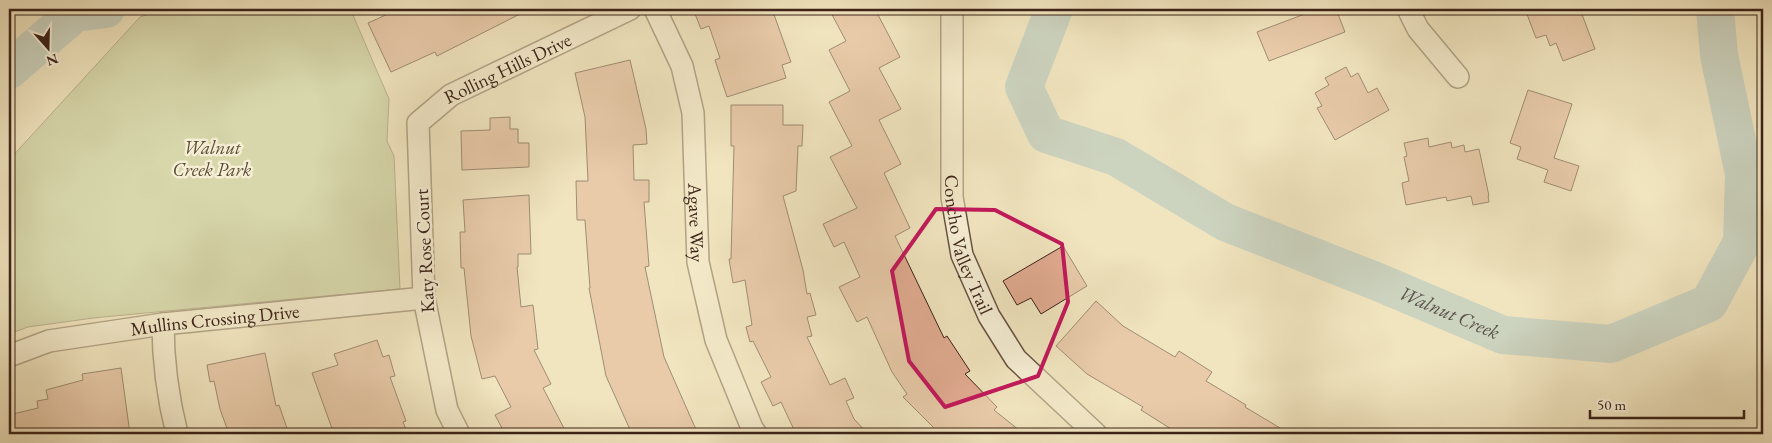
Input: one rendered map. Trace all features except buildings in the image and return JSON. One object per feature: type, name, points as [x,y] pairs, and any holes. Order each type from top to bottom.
[{"type":"street","name":"Rolling Hills Drive","points":[[418,123],[451,95],[630,9]]},
{"type":"street","name":"Agave Way","points":[[655,9],[682,66],[693,113],[698,262],[716,340],[756,434]]},
{"type":"street","name":"Concho Valley Trail","points":[[952,9],[952,197],[962,256],[989,316],[1016,359],[1096,434]]},
{"type":"street","points":[[1408,9],[1418,29],[1458,77]]},
{"type":"street","name":"Katy Rose Court","points":[[418,123],[424,298],[447,410],[459,434]]},
{"type":"street","name":"Mullins Crossing Drive","points":[[9,356],[49,341],[163,324],[424,298]]},
{"type":"street","points":[[163,324],[169,402],[177,434]]},
{"type":"highlighted area","points":[[936,209],[995,210],[1062,244],[1068,302],[1038,376],[945,407],[909,361],[892,271]]},
{"type":"green space","name":"Walnut Creek Park","points":[[163,9],[360,9],[352,13],[389,99],[387,141],[394,156],[400,289],[93,318],[28,327],[9,334],[9,160],[140,17]]},
{"type":"waterway","name":"Walnut Creek","points":[[9,70],[75,13],[106,9]]},
{"type":"waterway","name":"Walnut Creek","points":[[1054,9],[1024,87],[1046,134],[1116,157],[1225,222],[1378,282],[1503,335],[1611,344],[1709,303],[1742,242],[1744,174],[1719,55],[1715,9]]}]
